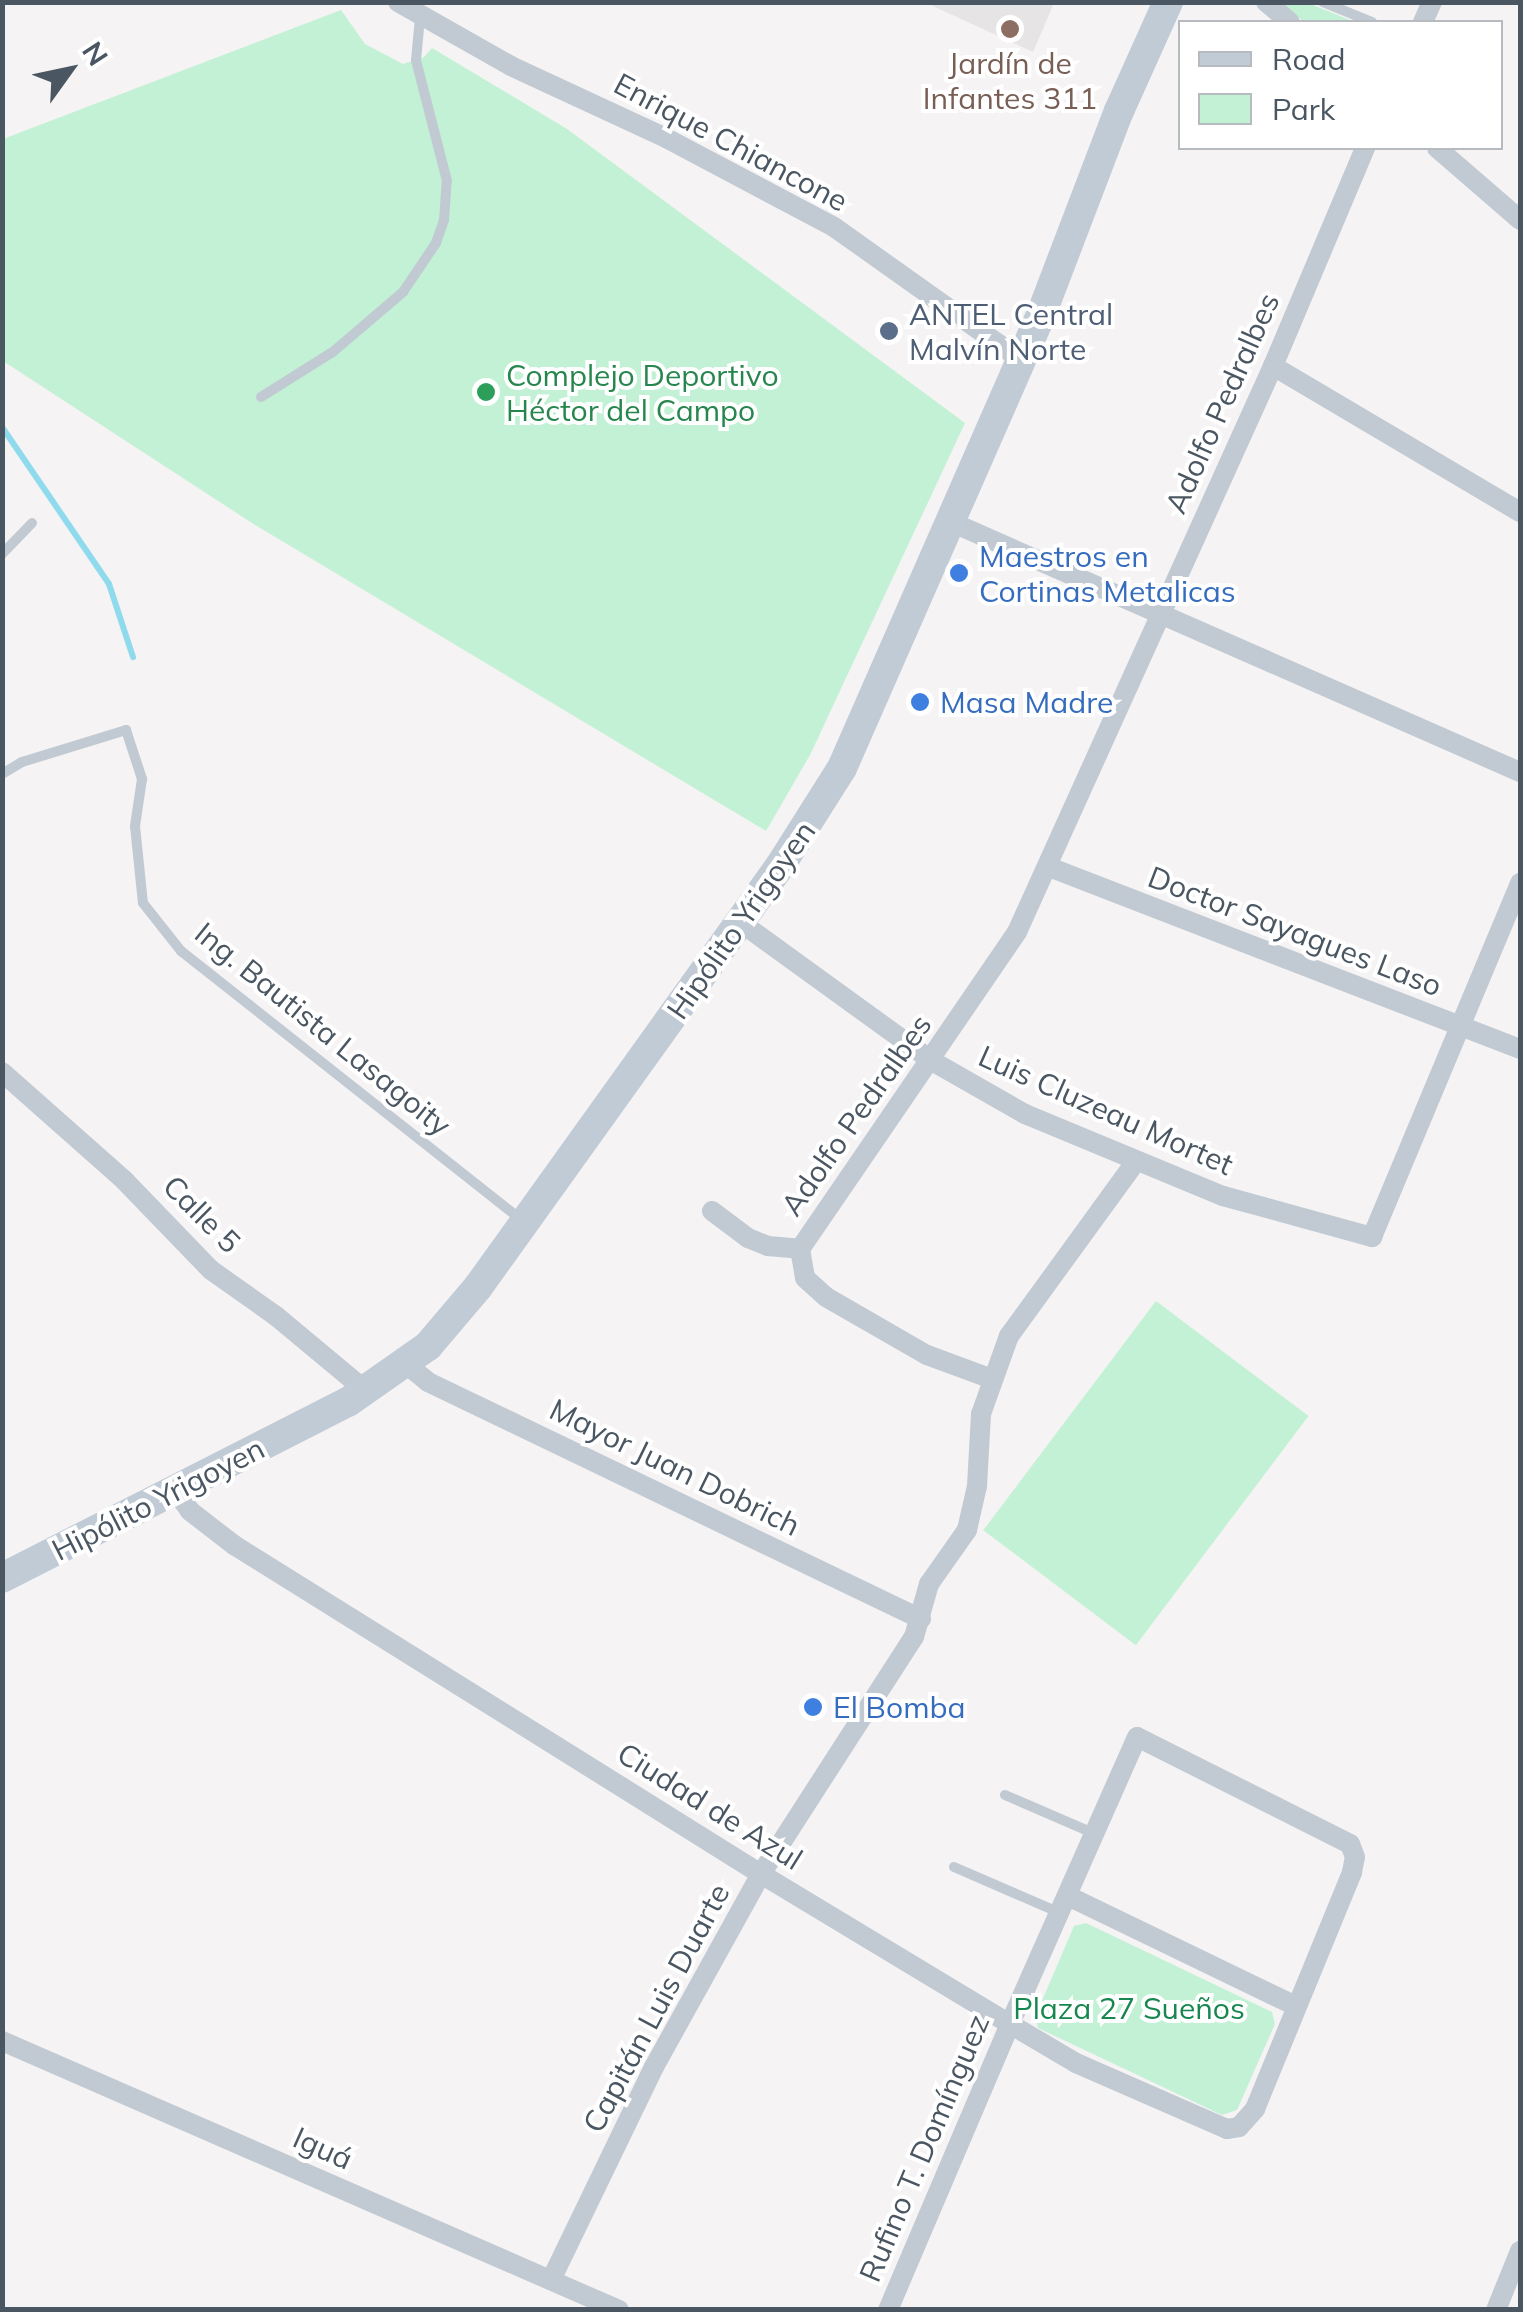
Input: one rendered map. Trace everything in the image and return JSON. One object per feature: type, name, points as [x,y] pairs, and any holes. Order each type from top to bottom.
[{"type":"street","name":"Enrique Chiancone","points":[[398,2],[425,10],[834,228],[1021,360]]},
{"type":"street","name":"Hipólito Yrigoyen","points":[[2,1578],[366,1390],[406,1364],[456,1316],[740,922],[842,768],[1021,360],[1119,111],[1168,2]]},
{"type":"street","points":[[1266,2],[1288,20]]},
{"type":"street","name":"Adolfo Pedralbes","points":[[800,1249],[1000,962],[1049,867],[1364,150]]},
{"type":"street","points":[[1439,150],[1520,220]]},
{"type":"street","points":[[1272,366],[1520,512]]},
{"type":"street","points":[[951,522],[1160,618],[1520,772]]},
{"type":"street","name":"Doctor Sayagues Laso","points":[[1049,867],[1520,1049]]},
{"type":"street","points":[[1462,1027],[1520,883]]},
{"type":"street","name":"Luis Cluzeau Mortet","points":[[740,922],[932,1061],[1025,1114],[1223,1196],[1372,1237],[1462,1027]]},
{"type":"street","name":"Calle 5","points":[[2,1072],[124,1180],[211,1270],[276,1316],[366,1390]]},
{"type":"street","name":"Capitán Luis Duarte","points":[[551,2280],[654,2067],[762,1874],[914,1637],[929,1584],[956,1549],[974,1509],[981,1414],[1010,1336],[1136,1161]]},
{"type":"street","points":[[712,1211],[748,1238],[768,1246],[800,1249],[806,1278],[841,1307],[927,1355],[992,1379]]},
{"type":"street","name":"Mayor Juan Dobrich","points":[[406,1364],[428,1382],[921,1619]]},
{"type":"street","name":"Ciudad de Azul","points":[[174,1490],[190,1511],[234,1545],[762,1874],[1092,2070],[1210,2123],[1227,2129],[1239,2126],[1254,2109],[1296,2006]]},
{"type":"street","name":"Rufino T. Domínguez","points":[[888,2310],[1137,1737],[1350,1844],[1355,1857],[1352,1872],[1296,2006]]},
{"type":"street","points":[[1064,1905],[1296,2006]]},
{"type":"street","name":"Iguá","points":[[5,2048],[619,2310]]},
{"type":"street","points":[[1496,2310],[1520,2251]]},
{"type":"lane","points":[[1323,2],[1367,20]]},
{"type":"lane","points":[[262,398],[334,351],[403,292],[436,243],[444,220],[448,181],[416,60],[425,10]]},
{"type":"lane","points":[[2,554],[32,523]]},
{"type":"lane","name":"Ing. Bautista Lasagoity","points":[[2,774],[22,762],[126,730],[142,779],[135,826],[143,903],[172,939],[524,1222]]},
{"type":"lane","points":[[1005,1796],[1095,1834]]},
{"type":"lane","points":[[954,1867],[1064,1905]]},
{"type":"shaded area","name":"Jardín de Infantes 311","points":[[924,2],[1054,2],[1054,3],[1033,52]]},
{"type":"green space","points":[[1281,3],[1308,3],[1350,20],[1302,20]]},
{"type":"green space","name":"Complejo Deportivo Héctor del Campo","points":[[341,10],[365,44],[403,64],[424,57],[432,48],[567,129],[965,423],[810,755],[766,831],[252,523],[3,361],[3,139]]},
{"type":"green space","points":[[1156,1301],[1309,1416],[1136,1645],[983,1530]]},
{"type":"green space","name":"Plaza 27 Sueños","points":[[1086,1923],[1272,2012],[1275,2024],[1237,2110],[1222,2115],[1038,2028],[1035,2017],[1074,1926]]},
{"type":"waterway","points":[[2,427],[109,584],[133,657]]},
{"type":"place","name":"Jardín de Infantes 311","points":[[1010,29]]},
{"type":"place","name":"ANTEL Central Malvín Norte","points":[[889,331]]},
{"type":"place","name":"Complejo Deportivo Héctor del Campo","points":[[486,392]]},
{"type":"place","name":"Maestros en Cortinas Metalicas","points":[[959,573]]},
{"type":"place","name":"Masa Madre","points":[[920,702]]},
{"type":"place","name":"El Bomba","points":[[813,1707]]}]
